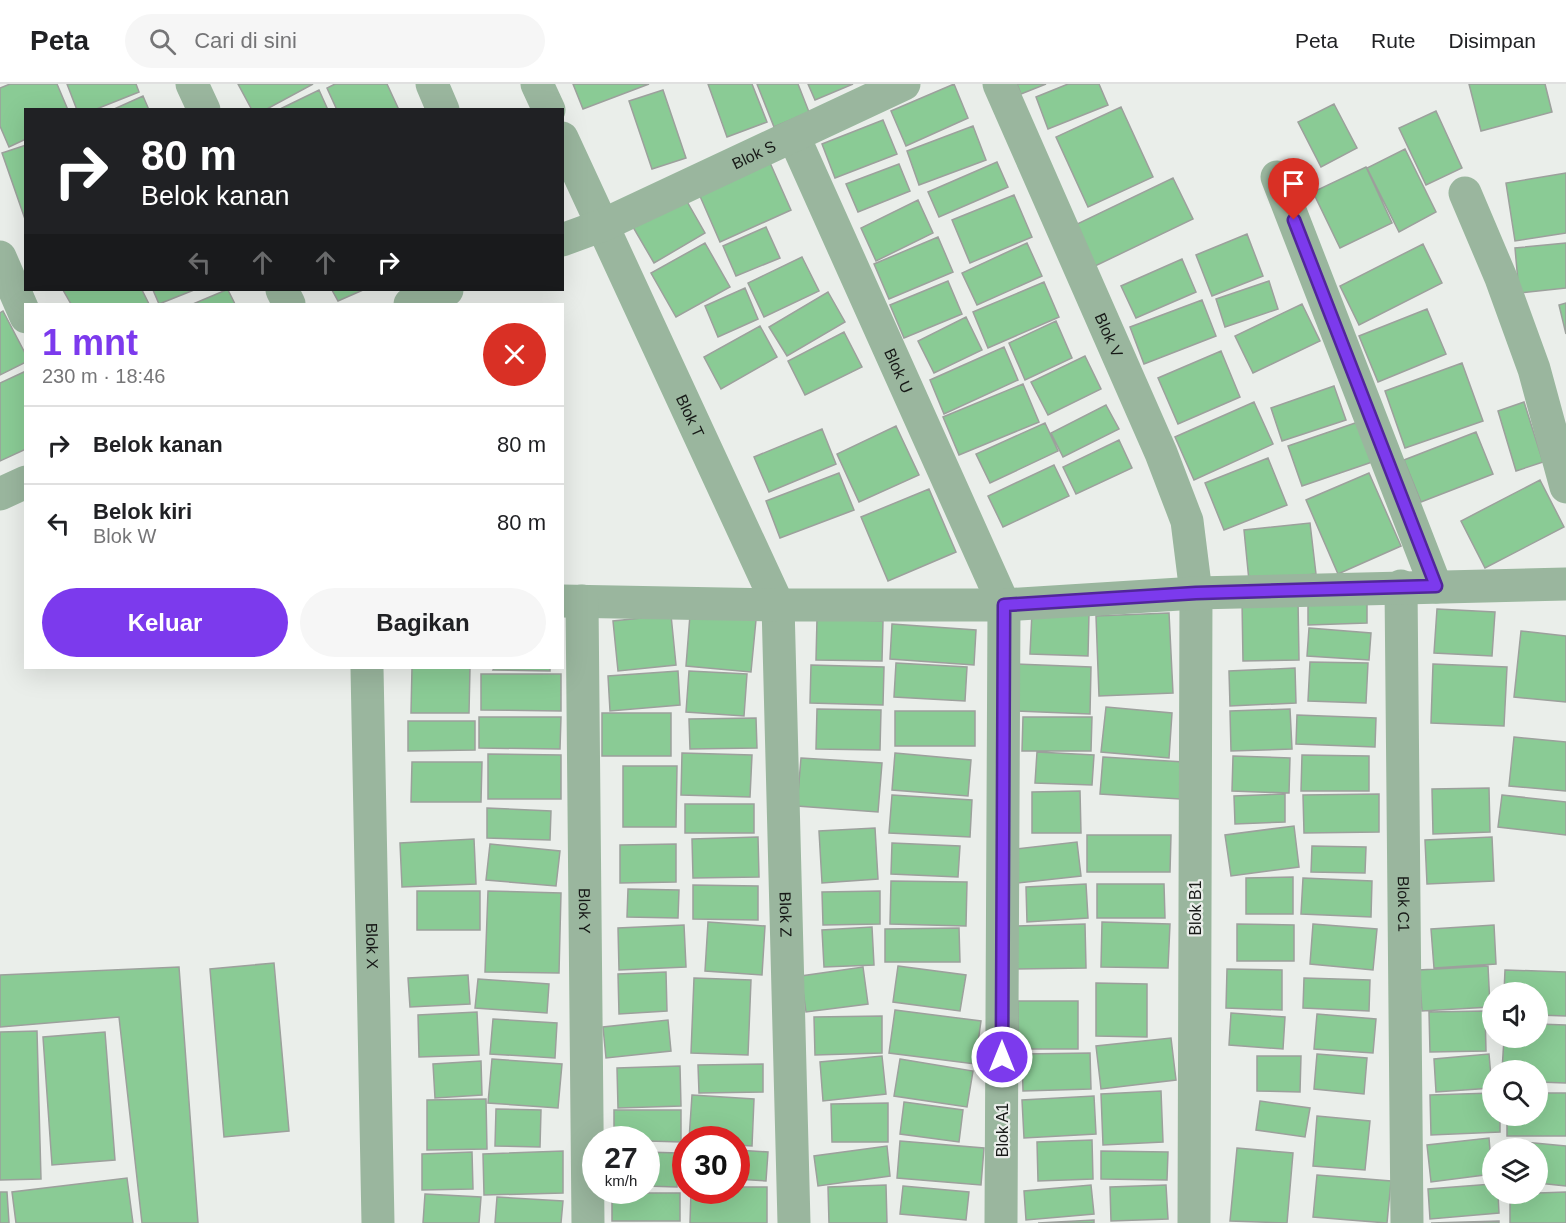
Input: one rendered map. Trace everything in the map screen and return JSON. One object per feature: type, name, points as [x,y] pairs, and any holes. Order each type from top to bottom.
[{"type":"street","points":[[192,84],[203,108]]},
{"type":"street","points":[[432,84],[442,108]]},
{"type":"street","points":[[537,84],[548,108]]},
{"type":"street","name":"Blok S","points":[[582,232],[794,137],[904,84]]},
{"type":"street","name":"Blok V","points":[[999,84],[1161,453],[1187,521],[1196,593]]},
{"type":"street","name":"Blok U","points":[[794,137],[1004,605]]},
{"type":"street","name":"Blok T","points":[[564,147],[582,232],[778,605]]},
{"type":"street","points":[[1277,177],[1436,586]]},
{"type":"street","points":[[1465,193],[1501,278],[1534,369],[1566,487]]},
{"type":"street","points":[[0,256],[24,312]]},
{"type":"street","points":[[413,303],[444,291]]},
{"type":"street","points":[[0,494],[24,483]]},
{"type":"street","points":[[572,601],[778,605],[1004,605],[1196,593],[1401,586],[1566,584]]},
{"type":"street","name":"Blok C1","points":[[1401,586],[1407,1223]]},
{"type":"street","name":"Blok B1","points":[[1194,1223],[1196,593]]},
{"type":"street","name":"Blok Y","points":[[572,601],[588,1223]]},
{"type":"street","name":"Blok Z","points":[[778,605],[794,1223]]},
{"type":"street","name":"Blok A1","points":[[1001,1223],[1004,605]]},
{"type":"street","name":"Blok X","points":[[367,669],[378,1223]]},
{"type":"building","points":[[10,84],[57,84],[67,108],[24,108],[24,140],[9,147],[0,126],[0,88]]},
{"type":"building","points":[[67,84],[136,84],[139,92],[99,108],[76,108]]},
{"type":"building","points":[[238,84],[313,84],[269,108],[251,108]]},
{"type":"building","points":[[335,84],[387,84],[398,108],[336,108],[327,88]]},
{"type":"building","points":[[573,84],[649,84],[583,109]]},
{"type":"building","points":[[708,84],[752,84],[767,122],[727,137]]},
{"type":"building","points":[[757,84],[798,84],[809,112],[774,127]]},
{"type":"building","points":[[808,84],[853,84],[815,100]]},
{"type":"building","points":[[954,84],[968,118],[906,146],[891,111]]},
{"type":"building","points":[[1017,84],[1046,84],[1021,94]]},
{"type":"building","points":[[1068,84],[1099,84],[1108,105],[1048,129],[1036,97]]},
{"type":"building","points":[[1469,84],[1545,84],[1552,112],[1481,131]]},
{"type":"building","points":[[319,90],[327,108],[282,108]]},
{"type":"building","points":[[663,90],[686,158],[652,169],[629,101]]},
{"type":"building","points":[[143,96],[148,108],[116,108]]},
{"type":"building","points":[[1334,104],[1357,148],[1321,167],[1298,122]]},
{"type":"building","points":[[1121,107],[1153,177],[1088,207],[1056,137]]},
{"type":"building","points":[[1436,111],[1462,168],[1426,185],[1399,128]]},
{"type":"building","points":[[883,120],[897,154],[835,178],[822,144]]},
{"type":"building","points":[[973,126],[986,160],[919,185],[907,151]]},
{"type":"building","points":[[24,146],[24,216],[2,153]]},
{"type":"building","points":[[1405,149],[1436,212],[1399,232],[1367,168]]},
{"type":"building","points":[[767,156],[791,210],[720,242],[696,187]]},
{"type":"building","points":[[997,162],[1008,187],[939,217],[928,192]]},
{"type":"building","points":[[899,164],[910,191],[858,212],[846,184]]},
{"type":"building","points":[[1366,167],[1392,223],[1340,248],[1313,192]]},
{"type":"building","points":[[1566,173],[1566,233],[1515,241],[1506,183]]},
{"type":"building","points":[[1173,178],[1193,219],[1093,267],[1073,226]]},
{"type":"building","points":[[1014,195],[1032,237],[970,263],[952,220]]},
{"type":"building","points":[[685,198],[705,233],[654,263],[633,227]]},
{"type":"building","points":[[918,200],[933,233],[876,261],[861,228]]},
{"type":"building","points":[[766,227],[780,258],[736,276],[723,246]]},
{"type":"building","points":[[1247,234],[1263,276],[1212,296],[1196,255]]},
{"type":"building","points":[[938,237],[953,272],[889,299],[874,264]]},
{"type":"building","points":[[705,243],[730,287],[676,317],[651,273]]},
{"type":"building","points":[[1027,243],[1042,276],[977,305],[962,273]]},
{"type":"building","points":[[1566,243],[1566,288],[1519,293],[1515,248]]},
{"type":"building","points":[[1423,244],[1442,283],[1359,325],[1340,286]]},
{"type":"building","points":[[802,257],[819,291],[764,317],[748,283]]},
{"type":"building","points":[[1182,259],[1196,292],[1136,318],[1121,286]]},
{"type":"building","points":[[948,281],[962,314],[904,338],[890,305]]},
{"type":"building","points":[[1269,281],[1278,309],[1225,327],[1216,299]]},
{"type":"building","points":[[1044,282],[1059,317],[988,348],[973,312]]},
{"type":"building","points":[[745,288],[758,319],[718,337],[705,306]]},
{"type":"building","points":[[64,291],[142,291],[148,303],[70,303]]},
{"type":"building","points":[[153,291],[192,291],[162,303],[159,303]]},
{"type":"building","points":[[228,291],[234,303],[195,303]]},
{"type":"building","points":[[333,291],[361,291],[338,301]]},
{"type":"building","points":[[828,292],[845,322],[787,356],[769,327]]},
{"type":"building","points":[[1202,300],[1216,336],[1144,364],[1130,327]]},
{"type":"building","points":[[1566,303],[1566,334],[1559,305]]},
{"type":"building","points":[[1302,304],[1320,341],[1253,373],[1235,336]]},
{"type":"building","points":[[1427,309],[1446,354],[1378,382],[1359,336]]},
{"type":"building","points":[[3,311],[24,351],[24,363],[0,375],[0,313]]},
{"type":"building","points":[[966,317],[982,350],[934,373],[918,341]]},
{"type":"building","points":[[1056,321],[1072,358],[1025,380],[1009,343]]},
{"type":"building","points":[[760,326],[777,357],[721,389],[704,357]]},
{"type":"building","points":[[844,332],[862,367],[805,395],[788,361]]},
{"type":"building","points":[[1004,347],[1018,380],[944,414],[930,380]]},
{"type":"building","points":[[1221,351],[1240,397],[1178,424],[1158,378]]},
{"type":"building","points":[[1085,356],[1101,389],[1048,415],[1031,382]]},
{"type":"building","points":[[1462,363],[1483,421],[1405,448],[1385,391]]},
{"type":"building","points":[[24,372],[24,450],[0,461],[0,383]]},
{"type":"building","points":[[1023,384],[1039,422],[959,455],[943,417]]},
{"type":"building","points":[[1334,386],[1346,420],[1282,441],[1271,408]]},
{"type":"building","points":[[1254,402],[1273,444],[1194,480],[1175,437]]},
{"type":"building","points":[[1524,402],[1543,462],[1516,471],[1498,411]]},
{"type":"building","points":[[1106,405],[1119,429],[1063,457],[1051,433]]},
{"type":"building","points":[[1364,420],[1378,460],[1302,486],[1288,446]]},
{"type":"building","points":[[1045,423],[1058,451],[990,483],[976,454]]},
{"type":"building","points":[[896,426],[919,475],[859,502],[837,454]]},
{"type":"building","points":[[822,429],[836,464],[769,492],[754,457]]},
{"type":"building","points":[[1476,432],[1493,474],[1421,502],[1404,460]]},
{"type":"building","points":[[1119,440],[1132,468],[1076,494],[1063,467]]},
{"type":"building","points":[[1268,458],[1287,505],[1224,530],[1205,483]]},
{"type":"building","points":[[1054,465],[1069,496],[1003,527],[988,496]]},
{"type":"building","points":[[839,473],[854,510],[780,538],[766,501]]},
{"type":"building","points":[[1369,473],[1401,546],[1338,574],[1306,500]]},
{"type":"building","points":[[1540,480],[1564,527],[1485,568],[1461,521]]},
{"type":"building","points":[[929,489],[956,552],[888,581],[861,517]]},
{"type":"building","points":[[1310,523],[1316,574],[1249,581],[1244,530]]},
{"type":"building","points":[[1367,597],[1367,623],[1308,625],[1308,599]]},
{"type":"building","points":[[1298,600],[1299,660],[1243,661],[1242,601]]},
{"type":"building","points":[[1437,609],[1495,612],[1492,656],[1434,653]]},
{"type":"building","points":[[1032,612],[1089,613],[1088,656],[1030,654]]},
{"type":"building","points":[[1169,613],[1173,693],[1099,696],[1096,616]]},
{"type":"building","points":[[671,615],[676,665],[618,671],[613,621]]},
{"type":"building","points":[[690,615],[756,620],[751,672],[686,666]]},
{"type":"building","points":[[817,619],[883,621],[882,661],[816,660]]},
{"type":"building","points":[[892,624],[976,630],[974,665],[890,659]]},
{"type":"building","points":[[1309,628],[1371,633],[1369,660],[1307,656]]},
{"type":"building","points":[[1521,631],[1566,636],[1566,702],[1514,697]]},
{"type":"building","points":[[1310,662],[1368,663],[1366,703],[1308,701]]},
{"type":"building","points":[[896,663],[967,667],[965,701],[894,697]]},
{"type":"building","points":[[1015,664],[1091,667],[1090,714],[1013,711]]},
{"type":"building","points":[[1433,664],[1507,667],[1504,726],[1431,723]]},
{"type":"building","points":[[811,665],[884,667],[883,705],[810,703]]},
{"type":"building","points":[[1295,668],[1296,703],[1230,706],[1229,671]]},
{"type":"building","points":[[412,669],[470,669],[469,713],[411,713]]},
{"type":"building","points":[[550,669],[550,671],[493,670]]},
{"type":"building","points":[[678,671],[680,705],[610,711],[608,676]]},
{"type":"building","points":[[689,671],[747,674],[744,716],[686,712]]},
{"type":"building","points":[[481,674],[561,674],[561,711],[481,710]]},
{"type":"building","points":[[1106,707],[1172,713],[1169,758],[1101,752]]},
{"type":"building","points":[[817,709],[881,710],[880,750],[816,749]]},
{"type":"building","points":[[1290,709],[1292,749],[1231,751],[1230,711]]},
{"type":"building","points":[[895,711],[975,711],[975,746],[895,746]]},
{"type":"building","points":[[602,713],[671,713],[671,756],[602,756]]},
{"type":"building","points":[[1297,715],[1376,718],[1375,747],[1296,744]]},
{"type":"building","points":[[479,717],[561,717],[560,749],[479,748]]},
{"type":"building","points":[[1023,717],[1092,717],[1091,751],[1022,751]]},
{"type":"building","points":[[756,718],[757,748],[690,749],[689,719]]},
{"type":"building","points":[[408,721],[475,721],[475,750],[408,751]]},
{"type":"building","points":[[1514,737],[1566,742],[1566,791],[1509,786]]},
{"type":"building","points":[[1037,752],[1094,755],[1092,785],[1035,783]]},
{"type":"building","points":[[682,753],[752,755],[750,797],[681,795]]},
{"type":"building","points":[[895,753],[971,760],[968,796],[892,790]]},
{"type":"building","points":[[488,754],[561,755],[561,799],[488,799]]},
{"type":"building","points":[[1302,755],[1369,756],[1369,791],[1301,791]]},
{"type":"building","points":[[1233,756],[1290,758],[1289,793],[1232,791]]},
{"type":"building","points":[[1103,757],[1184,762],[1180,799],[1100,794]]},
{"type":"building","points":[[801,758],[882,763],[878,812],[797,806]]},
{"type":"building","points":[[412,762],[482,762],[481,802],[411,802]]},
{"type":"building","points":[[623,766],[677,766],[676,827],[623,827]]},
{"type":"building","points":[[1489,788],[1490,832],[1433,834],[1432,789]]},
{"type":"building","points":[[1080,791],[1081,833],[1032,833],[1032,792]]},
{"type":"building","points":[[1285,794],[1285,822],[1235,824],[1234,796]]},
{"type":"building","points":[[1379,794],[1379,832],[1304,833],[1303,795]]},
{"type":"building","points":[[892,795],[972,800],[970,837],[889,833]]},
{"type":"building","points":[[1502,795],[1566,802],[1566,835],[1498,827]]},
{"type":"building","points":[[685,804],[754,804],[754,833],[685,833]]},
{"type":"building","points":[[487,808],[551,811],[550,840],[487,838]]},
{"type":"building","points":[[1294,826],[1299,867],[1231,876],[1225,835]]},
{"type":"building","points":[[875,828],[878,879],[822,883],[819,831]]},
{"type":"building","points":[[1087,835],[1171,835],[1170,872],[1087,872]]},
{"type":"building","points":[[758,837],[759,877],[693,878],[692,839]]},
{"type":"building","points":[[1492,837],[1494,881],[1427,884],[1425,840]]},
{"type":"building","points":[[474,839],[476,884],[402,887],[400,843]]},
{"type":"building","points":[[1077,842],[1081,876],[1018,883],[1015,849]]},
{"type":"building","points":[[892,843],[960,846],[958,877],[891,874]]},
{"type":"building","points":[[490,844],[560,851],[556,886],[486,880]]},
{"type":"building","points":[[676,844],[676,882],[620,883],[620,845]]},
{"type":"building","points":[[1312,846],[1366,847],[1365,873],[1311,872]]},
{"type":"building","points":[[1293,877],[1293,914],[1246,914],[1246,878]]},
{"type":"building","points":[[1303,878],[1372,881],[1371,917],[1301,914]]},
{"type":"building","points":[[891,881],[967,882],[966,926],[890,924]]},
{"type":"building","points":[[1086,884],[1088,918],[1027,922],[1026,887]]},
{"type":"building","points":[[1097,884],[1164,884],[1165,918],[1097,918]]},
{"type":"building","points":[[693,885],[758,886],[758,920],[693,919]]},
{"type":"building","points":[[628,889],[679,890],[678,918],[627,917]]},
{"type":"building","points":[[417,891],[480,891],[480,930],[417,930]]},
{"type":"building","points":[[488,891],[561,893],[559,973],[485,972]]},
{"type":"building","points":[[880,891],[880,924],[823,925],[822,892]]},
{"type":"building","points":[[708,922],[765,926],[762,975],[705,971]]},
{"type":"building","points":[[1102,922],[1170,924],[1168,968],[1101,967]]},
{"type":"building","points":[[1085,924],[1086,968],[1016,969],[1015,926]]},
{"type":"building","points":[[1237,924],[1294,925],[1294,961],[1237,961]]},
{"type":"building","points":[[1313,924],[1377,929],[1373,970],[1310,964]]},
{"type":"building","points":[[684,925],[686,967],[619,970],[618,928]]},
{"type":"building","points":[[1494,925],[1496,964],[1434,968],[1431,929]]},
{"type":"building","points":[[872,927],[874,965],[824,967],[822,930]]},
{"type":"building","points":[[959,928],[960,962],[885,962],[885,929]]},
{"type":"building","points":[[274,963],[289,1131],[224,1137],[210,969]]},
{"type":"building","points":[[898,966],[966,975],[960,1011],[893,1002]]},
{"type":"building","points":[[1488,966],[1489,982],[1482,982],[1482,1007],[1422,1011],[1419,970]]},
{"type":"building","points":[[179,967],[198,1223],[142,1223],[119,1017],[0,1027],[0,975]]},
{"type":"building","points":[[863,967],[868,1004],[806,1012],[801,976]]},
{"type":"building","points":[[1227,969],[1282,970],[1282,1010],[1226,1008]]},
{"type":"building","points":[[1505,970],[1566,972],[1566,1016],[1548,1015],[1548,982],[1504,982]]},
{"type":"building","points":[[666,972],[667,1011],[619,1014],[618,974]]},
{"type":"building","points":[[468,975],[470,1004],[410,1007],[408,978]]},
{"type":"building","points":[[694,978],[751,980],[748,1055],[691,1053]]},
{"type":"building","points":[[1304,978],[1370,980],[1369,1011],[1303,1008]]},
{"type":"building","points":[[478,979],[549,984],[547,1013],[475,1008]]},
{"type":"building","points":[[1096,983],[1147,984],[1147,1037],[1096,1036]]},
{"type":"building","points":[[1018,1001],[1078,1001],[1078,1049],[1018,1049]]},
{"type":"building","points":[[895,1010],[981,1021],[975,1064],[889,1053]]},
{"type":"building","points":[[1482,1011],[1482,1048],[1486,1048],[1486,1051],[1430,1052],[1429,1012]]},
{"type":"building","points":[[477,1012],[479,1055],[419,1057],[418,1015]]},
{"type":"building","points":[[1231,1013],[1285,1017],[1283,1049],[1229,1045]]},
{"type":"building","points":[[1317,1014],[1376,1019],[1373,1053],[1314,1049]]},
{"type":"building","points":[[882,1016],[882,1053],[815,1055],[814,1017]]},
{"type":"building","points":[[493,1019],[557,1023],[555,1058],[490,1054]]},
{"type":"building","points":[[668,1020],[671,1051],[606,1058],[603,1027]]},
{"type":"building","points":[[1548,1024],[1566,1025],[1566,1083],[1548,1082],[1548,1060],[1503,1060],[1503,1048],[1548,1048]]},
{"type":"building","points":[[37,1031],[41,1179],[0,1180],[0,1032]]},
{"type":"building","points":[[105,1032],[115,1160],[52,1165],[43,1037]]},
{"type":"building","points":[[1171,1038],[1176,1080],[1101,1089],[1096,1046]]},
{"type":"building","points":[[1090,1053],[1091,1089],[1023,1091],[1022,1054]]},
{"type":"building","points":[[1317,1054],[1367,1058],[1364,1094],[1314,1089]]},
{"type":"building","points":[[1489,1054],[1490,1060],[1482,1060],[1482,1089],[1436,1092],[1434,1059]]},
{"type":"building","points":[[882,1056],[886,1094],[823,1101],[820,1062]]},
{"type":"building","points":[[1257,1056],[1301,1056],[1300,1092],[1257,1091]]},
{"type":"building","points":[[492,1059],[562,1064],[558,1108],[488,1103]]},
{"type":"building","points":[[900,1059],[973,1071],[967,1107],[894,1096]]},
{"type":"building","points":[[481,1061],[482,1095],[435,1098],[433,1064]]},
{"type":"building","points":[[763,1064],[763,1092],[699,1093],[698,1065]]},
{"type":"building","points":[[680,1066],[681,1106],[618,1108],[617,1068]]},
{"type":"building","points":[[1161,1091],[1163,1142],[1103,1145],[1101,1094]]},
{"type":"building","points":[[1482,1093],[1482,1126],[1500,1126],[1500,1132],[1431,1135],[1430,1095]]},
{"type":"building","points":[[1548,1093],[1566,1093],[1566,1136],[1507,1136],[1507,1126],[1548,1126]]},
{"type":"building","points":[[692,1095],[754,1099],[752,1146],[750,1146],[750,1126],[690,1126]]},
{"type":"building","points":[[1094,1096],[1096,1134],[1024,1138],[1022,1100]]},
{"type":"building","points":[[486,1099],[487,1149],[427,1150],[427,1100]]},
{"type":"building","points":[[1260,1101],[1310,1108],[1305,1137],[1256,1130]]},
{"type":"building","points":[[904,1102],[963,1110],[959,1142],[900,1134]]},
{"type":"building","points":[[888,1103],[888,1142],[832,1142],[831,1104]]},
{"type":"building","points":[[496,1109],[541,1110],[540,1147],[495,1146]]},
{"type":"building","points":[[614,1110],[681,1110],[681,1126],[672,1126],[672,1142],[660,1141],[660,1126],[614,1126]]},
{"type":"building","points":[[1317,1116],[1370,1121],[1365,1170],[1313,1166]]},
{"type":"building","points":[[1482,1139],[1482,1175],[1431,1182],[1427,1145]]},
{"type":"building","points":[[1092,1140],[1093,1179],[1038,1181],[1037,1142]]},
{"type":"building","points":[[900,1141],[984,1148],[981,1185],[897,1178]]},
{"type":"building","points":[[1548,1144],[1566,1146],[1566,1186],[1548,1184]]},
{"type":"building","points":[[887,1146],[890,1176],[818,1186],[814,1156]]},
{"type":"building","points":[[1237,1148],[1293,1153],[1287,1223],[1230,1221]]},
{"type":"building","points":[[563,1151],[563,1193],[484,1195],[483,1154]]},
{"type":"building","points":[[750,1151],[768,1152],[766,1181],[750,1180]]},
{"type":"building","points":[[1101,1151],[1168,1152],[1167,1180],[1101,1179]]},
{"type":"building","points":[[472,1152],[473,1189],[422,1190],[422,1154]]},
{"type":"building","points":[[660,1152],[672,1153],[672,1187],[660,1186]]},
{"type":"building","points":[[1317,1175],[1391,1181],[1387,1223],[1313,1217]]},
{"type":"building","points":[[127,1178],[133,1223],[16,1223],[12,1192]]},
{"type":"building","points":[[886,1185],[887,1223],[829,1223],[828,1187]]},
{"type":"building","points":[[1091,1185],[1094,1214],[1026,1220],[1024,1191]]},
{"type":"building","points":[[1166,1185],[1168,1219],[1111,1221],[1110,1187]]},
{"type":"building","points":[[1482,1185],[1482,1204],[1499,1204],[1499,1213],[1430,1219],[1428,1189]]},
{"type":"building","points":[[903,1186],[969,1192],[966,1220],[900,1214]]},
{"type":"building","points":[[750,1187],[767,1187],[767,1223],[690,1223],[691,1204],[750,1204]]},
{"type":"building","points":[[0,1192],[7,1192],[9,1223],[0,1223]]},
{"type":"building","points":[[1566,1192],[1566,1223],[1510,1223],[1510,1204],[1548,1204],[1548,1193]]},
{"type":"building","points":[[660,1193],[672,1193],[672,1204],[680,1204],[680,1221],[612,1221],[612,1204],[660,1204]]},
{"type":"building","points":[[425,1194],[481,1197],[479,1223],[423,1223]]},
{"type":"building","points":[[497,1197],[563,1201],[561,1223],[495,1223]]},
{"type":"building","points":[[1094,1220],[1094,1223],[1038,1223]]},
{"type":"building","points":[[1499,1221],[1499,1223],[1431,1223]]},
{"type":"route","points":[[1002,1057],[1004,605],[1196,593],[1436,586],[1294,220]]}]
